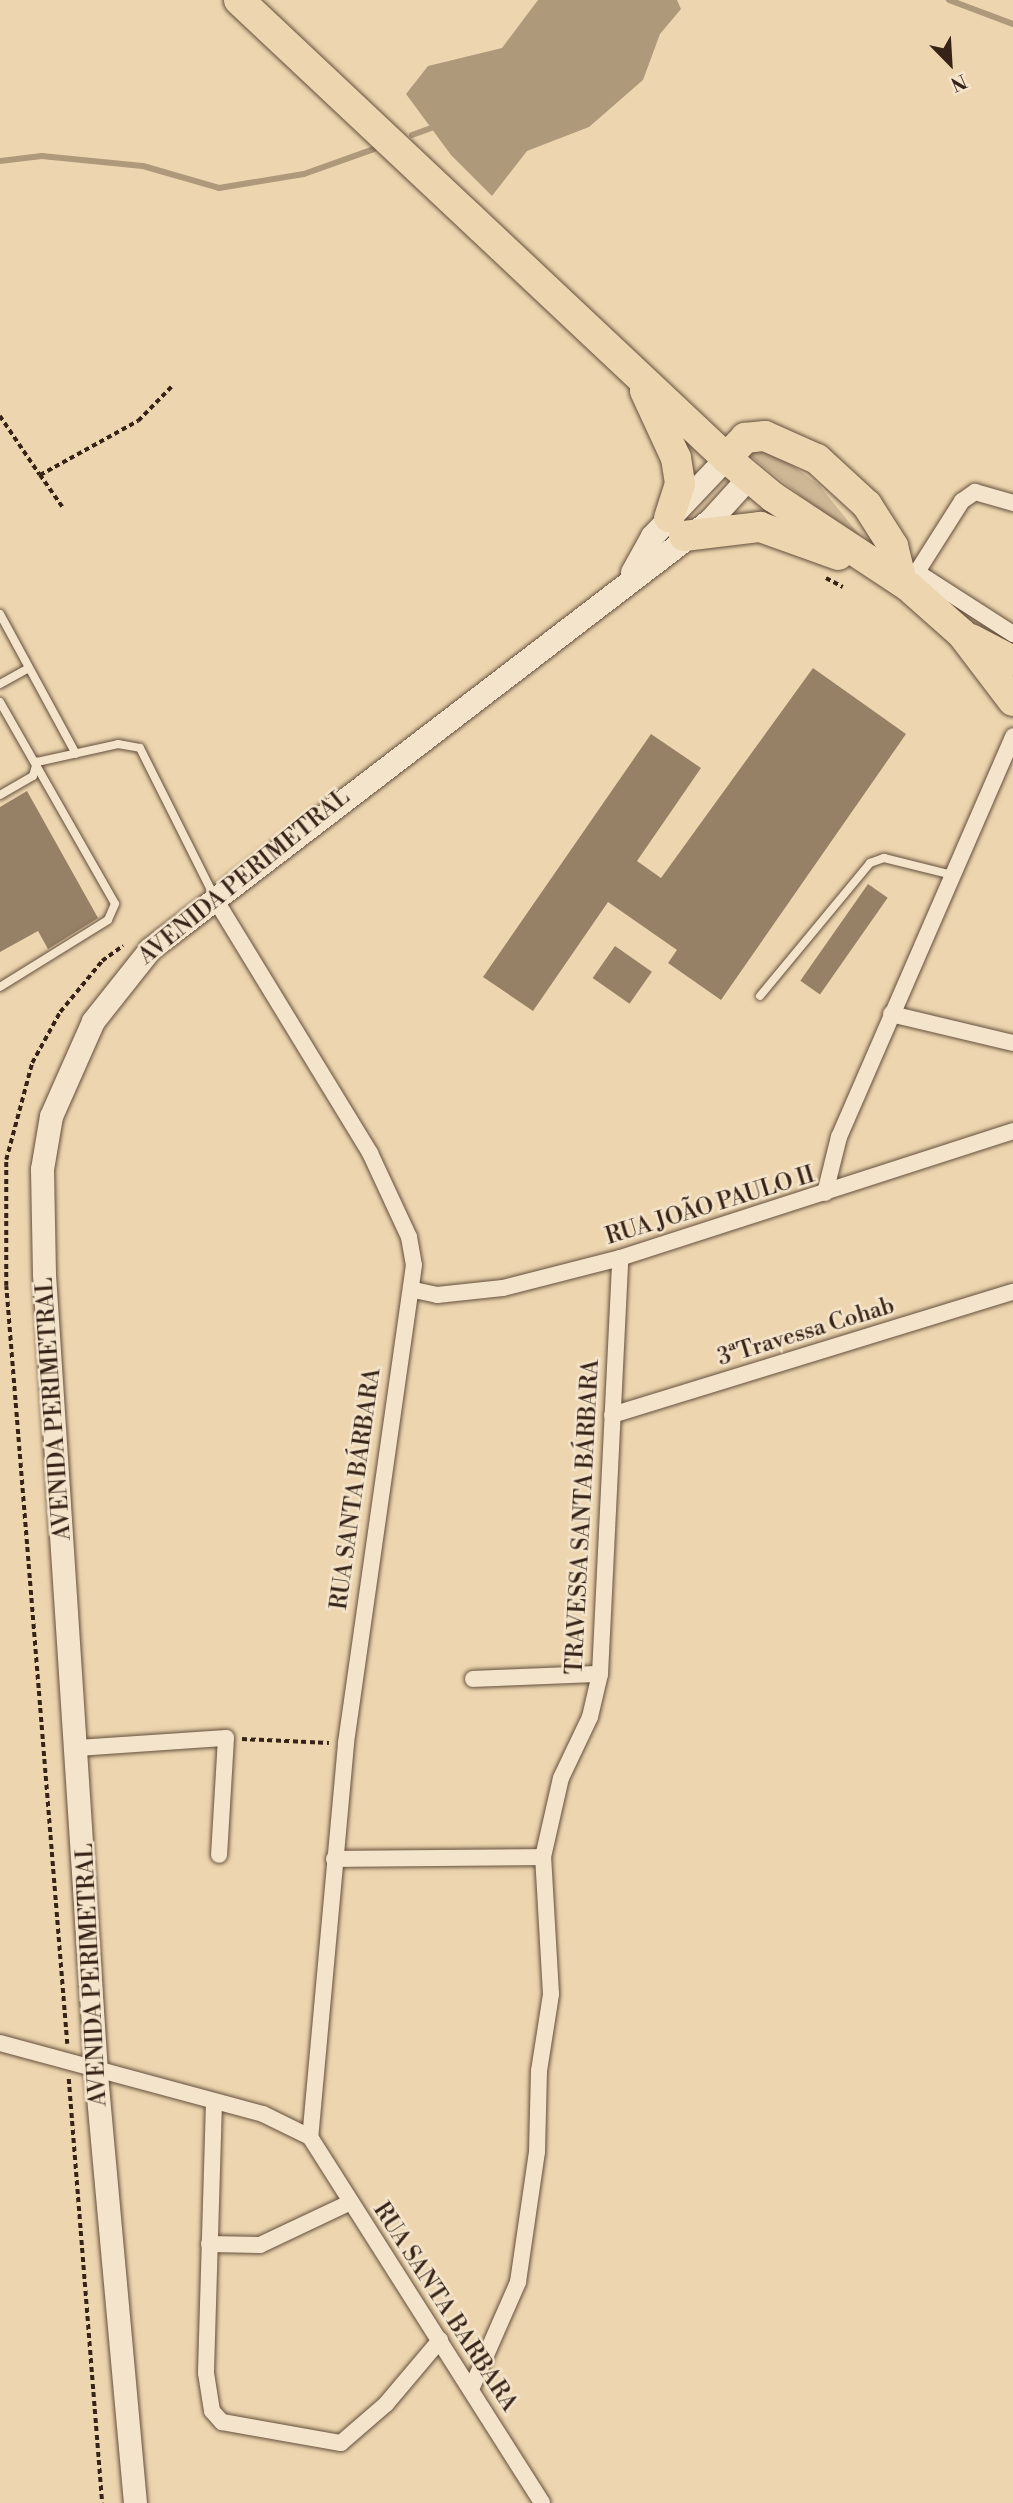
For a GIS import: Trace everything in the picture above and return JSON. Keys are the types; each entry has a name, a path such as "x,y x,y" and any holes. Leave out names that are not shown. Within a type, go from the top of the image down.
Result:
{"highway":[{"path":"239,0 618,350 726,458 869,564"},
{"path":"618,350 652,401 676,458 680,484 676,527 760,527 908,579"},
{"path":"726,458 745,438 765,436 817,459 867,505 893,546 908,579 962,634 1013,701"},
{"path":"962,634 1013,662"}],"main road":[{"path":"676,527 726,458"},
{"path":"676,527 728,505 750,476"},
{"name":"AVENIDA PERIMETRAL","path":"135,2503 96,2072 42,1169 51,1116 93,1021 150,949 629,578 676,527"}],"street":[{"path":"1013,503 975,492 962,501 908,579 1013,634"},
{"path":"825,1194 839,1137 1013,736"},
{"name":"RUA SANTA BÁRBARA","path":"215,899 370,1153 409,1237 414,1290 386,1427 345,1744 310,2137"},
{"path":"891,1014 1013,1044"},
{"name":"RUA JOÃO PAULO II","path":"414,1290 437,1295 503,1288 620,1258 825,1194 1013,1131"},
{"name":"TRAVESSA SANTA BÁRBARA","path":"471,2387 518,2282 537,2152 539,2071 551,1994 543,1857 561,1778 590,1717 600,1674 620,1258"},
{"name":"3ªTravessa Cohab","path":"612,1415 1013,1292"},
{"path":"473,1679 600,1674"},
{"path":"78,1748 226,1738 219,1855"},
{"path":"334,1858 543,1857"},
{"path":"0,2043 96,2072 263,2114 310,2137"},
{"path":"214,2102 206,2373 212,2412 222,2422 341,2443 378,2413 440,2340"},
{"name":"RUA SANTA BARBARA","path":"310,2137 349,2203 471,2387 542,2503"},
{"path":"209,2244 260,2245 349,2203"}],"lane":[{"path":"0,614 27,669 76,754"},
{"path":"0,684 27,669"},
{"path":"0,702 37,762 115,910 68,949 0,987"},
{"path":"37,762 118,744 140,748 215,899"},
{"path":"0,795 33,776 37,762"},
{"path":"760,996 870,863 884,858 952,875"}],"path":[{"path":"40,475 138,421 172,386"},
{"path":"0,416 62,507"},
{"path":"820,576 843,587"},
{"path":"226,1738 345,1744"}],"shaded area":[{"path":"538,0 677,0 681,9 660,34 643,80 589,127 527,151 492,196 451,155 406,94 428,66 502,48"},
{"path":"760,451 778,455 819,485 876,556 746,452"}],"building":[{"path":"813,668 906,734 721,1000 668,963 677,950 608,902 533,1011 483,977 651,734 701,768 637,861 661,878"},
{"path":"27,791 98,918 48,949 38,931 0,952 0,807"},
{"path":"868,884 888,898 820,994 800,981"},
{"path":"615,946 652,972 629,1004 593,978"}],"waterway":[{"path":"949,0 1013,24"},
{"path":"412,135 437,126"},
{"path":"0,161 42,156 143,166 219,188 304,174 374,149"}]}
